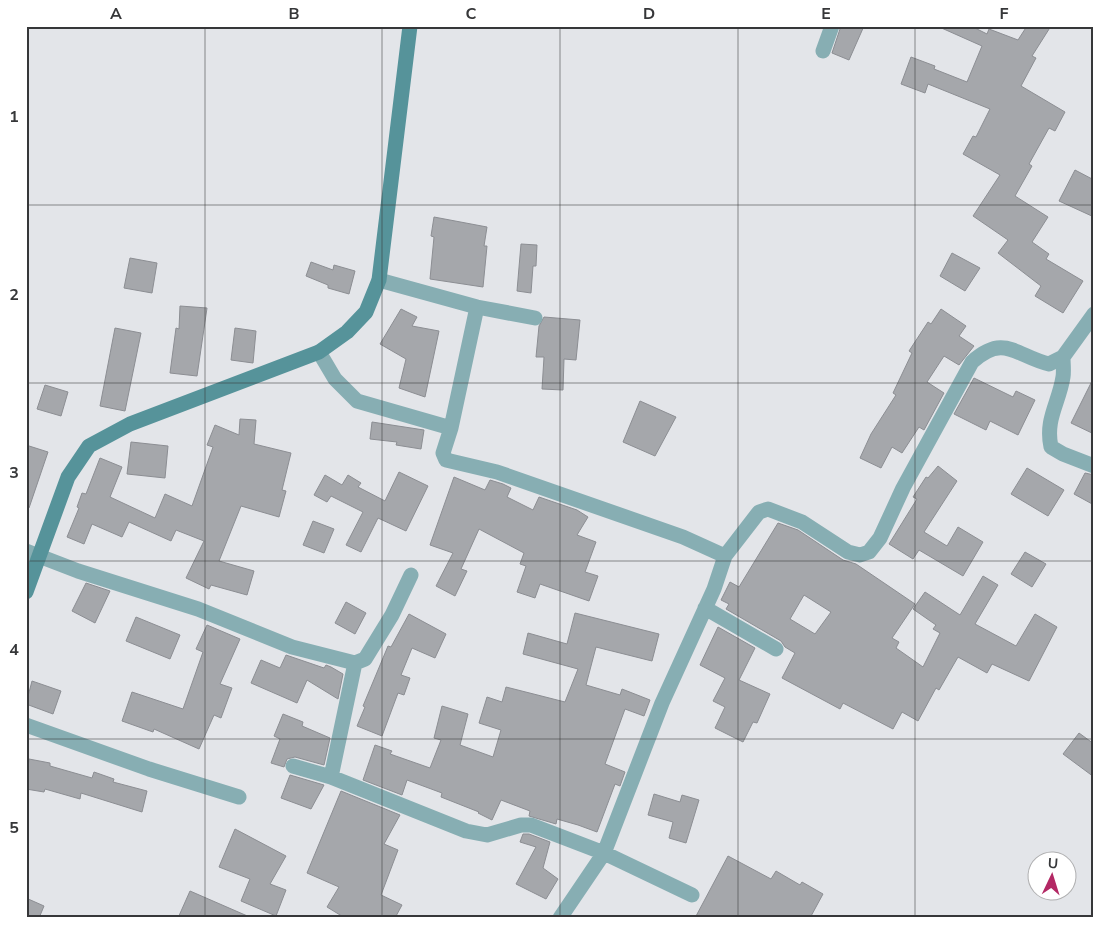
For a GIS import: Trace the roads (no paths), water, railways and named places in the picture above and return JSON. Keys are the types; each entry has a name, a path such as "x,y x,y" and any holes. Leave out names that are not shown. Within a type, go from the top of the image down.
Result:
{"street":[{"path":"26,592 33,553 68,477 89,446 130,424 166,409 319,352 347,332 366,312 379,280 410,26"},
{"path":"823,51 832,26"},
{"path":"379,280 477,308 535,318"},
{"path":"477,308 451,428 443,454 446,460 497,472 683,537 725,556"},
{"path":"560,918 604,853 662,703 706,608 725,556 759,512 768,509 802,522 848,552 860,555 869,552 880,538 903,488 972,362 982,353 997,346 1011,348 1049,364 1063,357 1094,314"},
{"path":"319,352 335,379 357,401 451,428"},
{"path":"1063,357 1064,376 1052,412 1049,436 1051,447 1063,454 1094,466"},
{"path":"33,553 78,571 198,609 292,647 355,663 365,659 392,615 411,575"},
{"path":"706,608 776,649"},
{"path":"331,777 355,663"},
{"path":"26,725 149,769 239,797"},
{"path":"293,766 331,777 466,831 487,835 522,824 531,825 604,853 692,895"}]}
